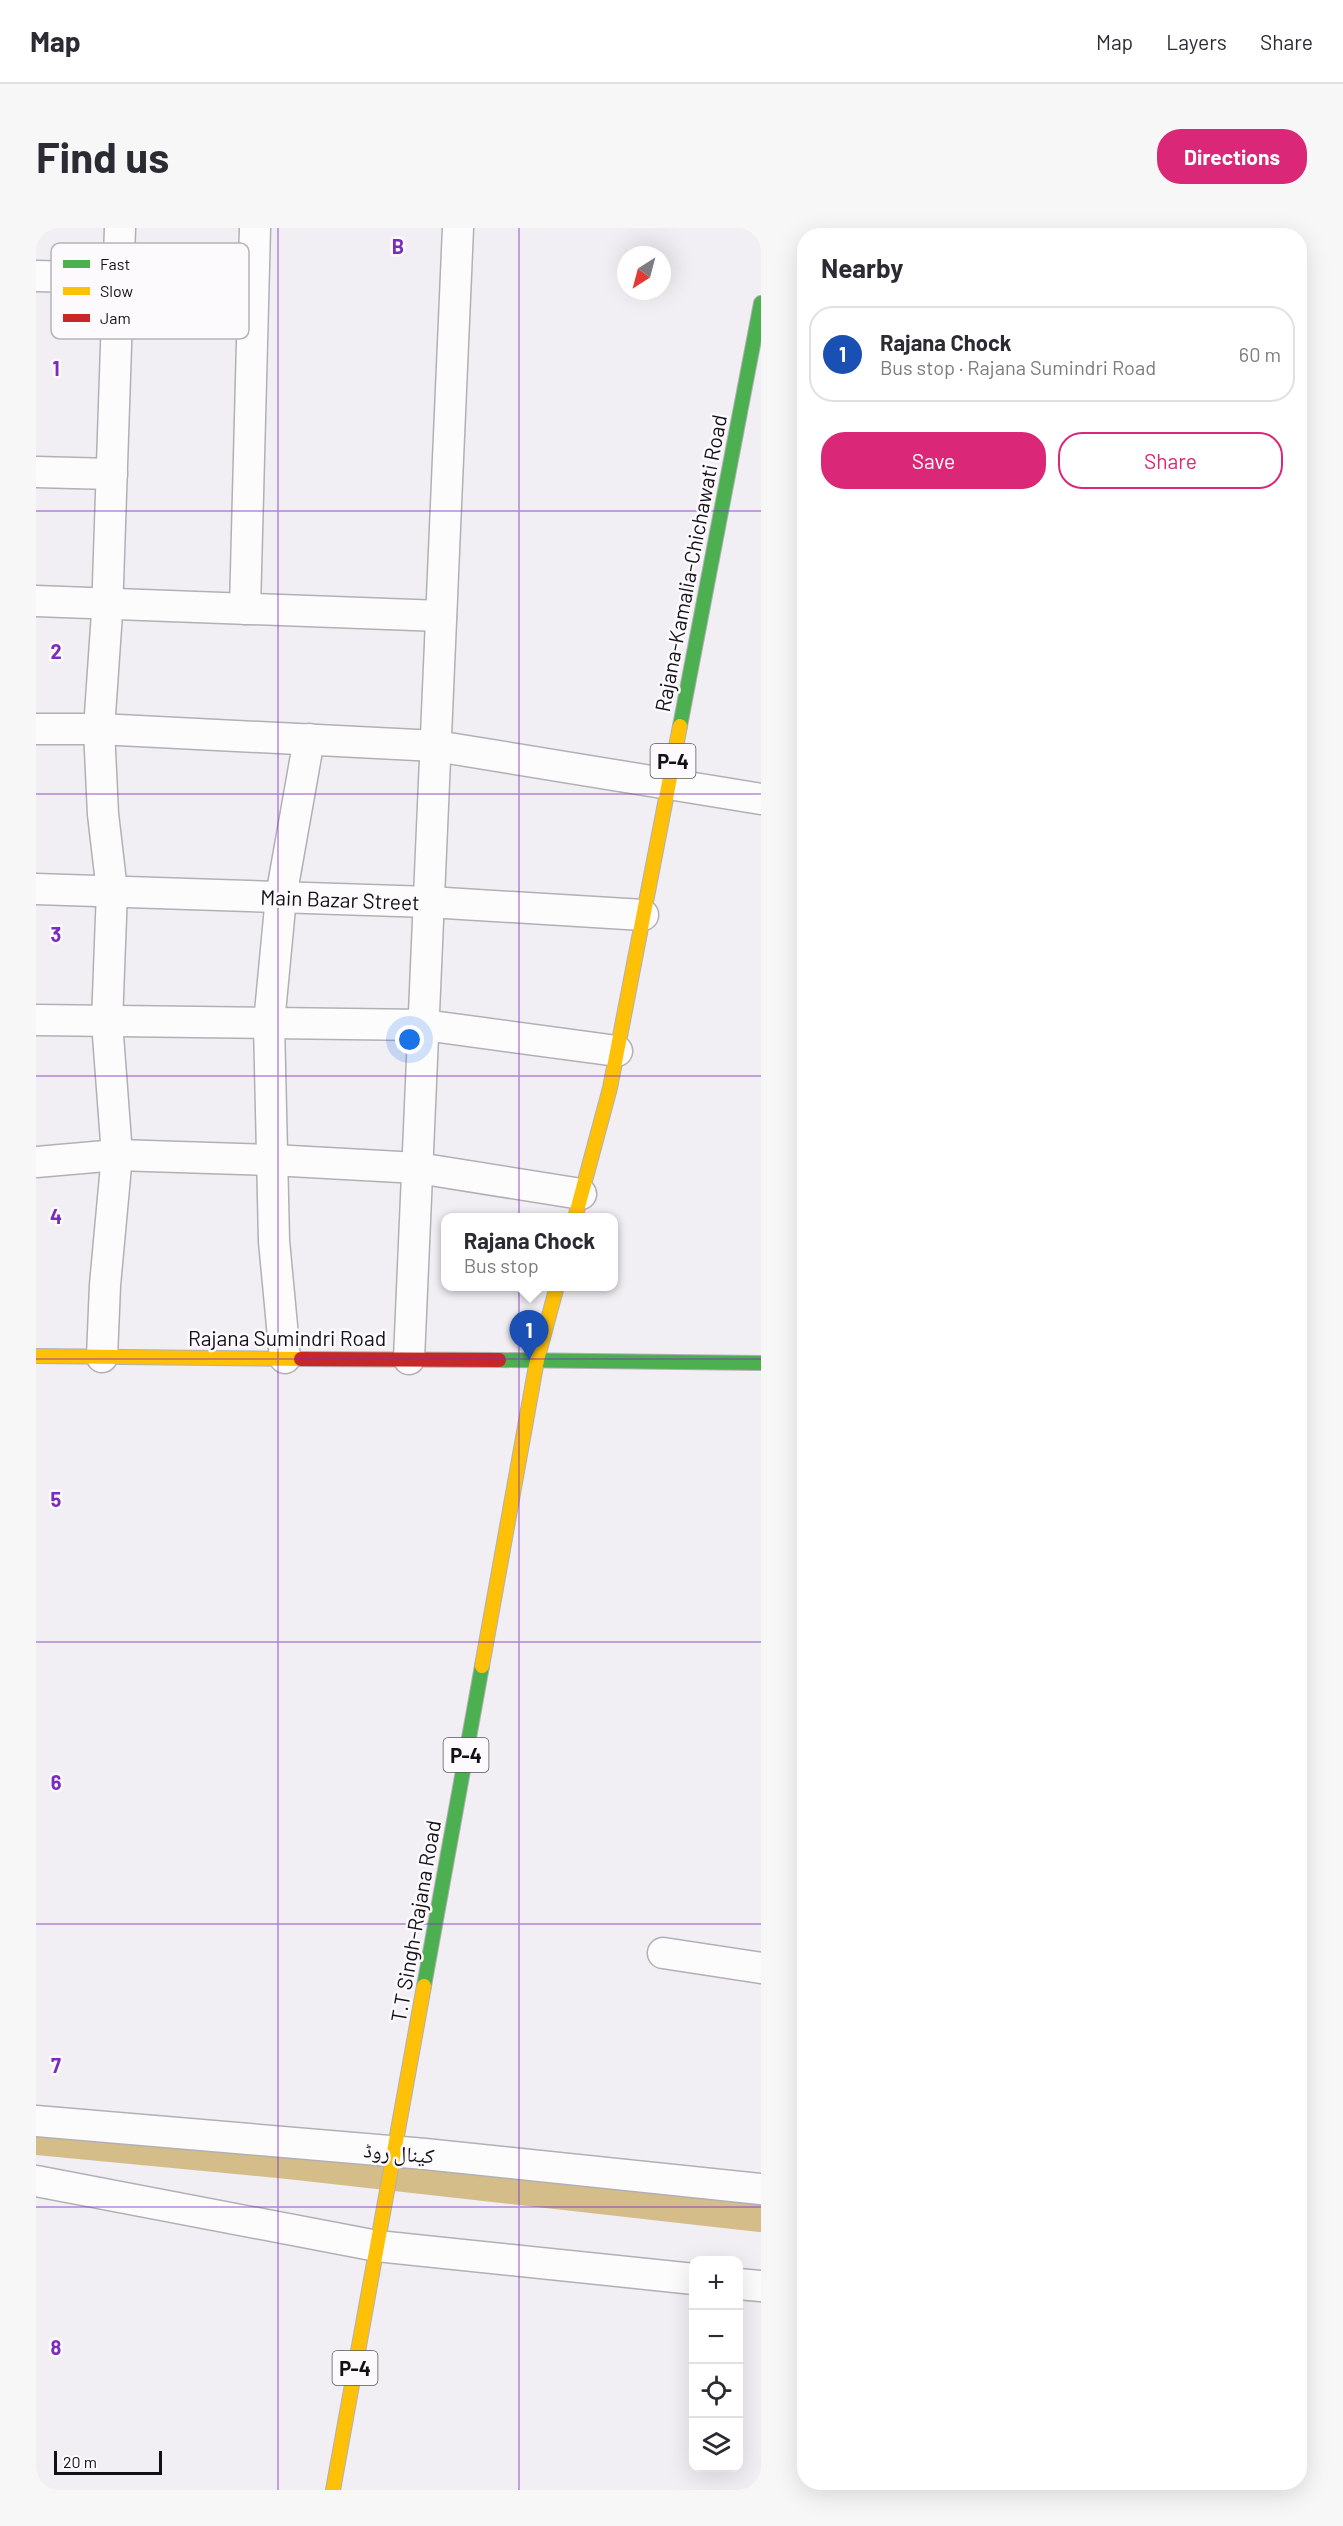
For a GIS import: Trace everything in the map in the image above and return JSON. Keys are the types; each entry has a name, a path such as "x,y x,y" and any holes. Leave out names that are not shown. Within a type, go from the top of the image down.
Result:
{"main road":[{"name":"Rajana-Kamalia-Chichawati Road","path":"578,1206 610,1088 761,303"},
{"name":"P-4","path":"537,1360 556,1291"},
{"name":"Rajana Sumindri Road","path":"36,1356 761,1363"},
{"name":"T.T Singh-Rajana Road","path":"333,2490 537,1360"}],"street":[{"path":"119,243 120,228"},
{"path":"245,609 255,228"},
{"path":"409,1359 458,228"},
{"path":"36,276 51,276"},
{"path":"102,1357 105,1285 117,1155 107,1022 112,891 103,814 99,729 108,603 116,339"},
{"path":"36,472 112,474"},
{"path":"36,602 441,616"},
{"path":"36,729 99,729 436,746 761,799"},
{"path":"285,1358 274,1242 269,1023 281,897 309,740"},
{"name":"Main Bazar Street","path":"36,888 429,902 643,915"},
{"path":"36,1020 424,1025 617,1051"},
{"path":"36,1162 117,1155 417,1168 578,1206"},
{"path":"663,1953 761,1968"},
{"name":"کینال روڈ","path":"36,2121 395,2151 761,2189"},
{"path":"36,2181 377,2246 689,2279"},
{"path":"743,2284 761,2286"}],"waterway":[{"path":"36,2136 289,2160 761,2213"}],"traffic: fast":[{"path":"680,726 761,303"},
{"path":"499,1360 761,1363"},
{"path":"424,1986 482,1666"}],"traffic: slow":[{"path":"576,1213 610,1088 680,726"},
{"path":"482,1666 537,1360 556,1291"},
{"path":"36,1356 301,1359"},
{"path":"333,2490 424,1986"}],"traffic: jam":[{"path":"301,1359 499,1360"}],"place":[{"name":"Rajana Chock","path":"529,1360"}]}
